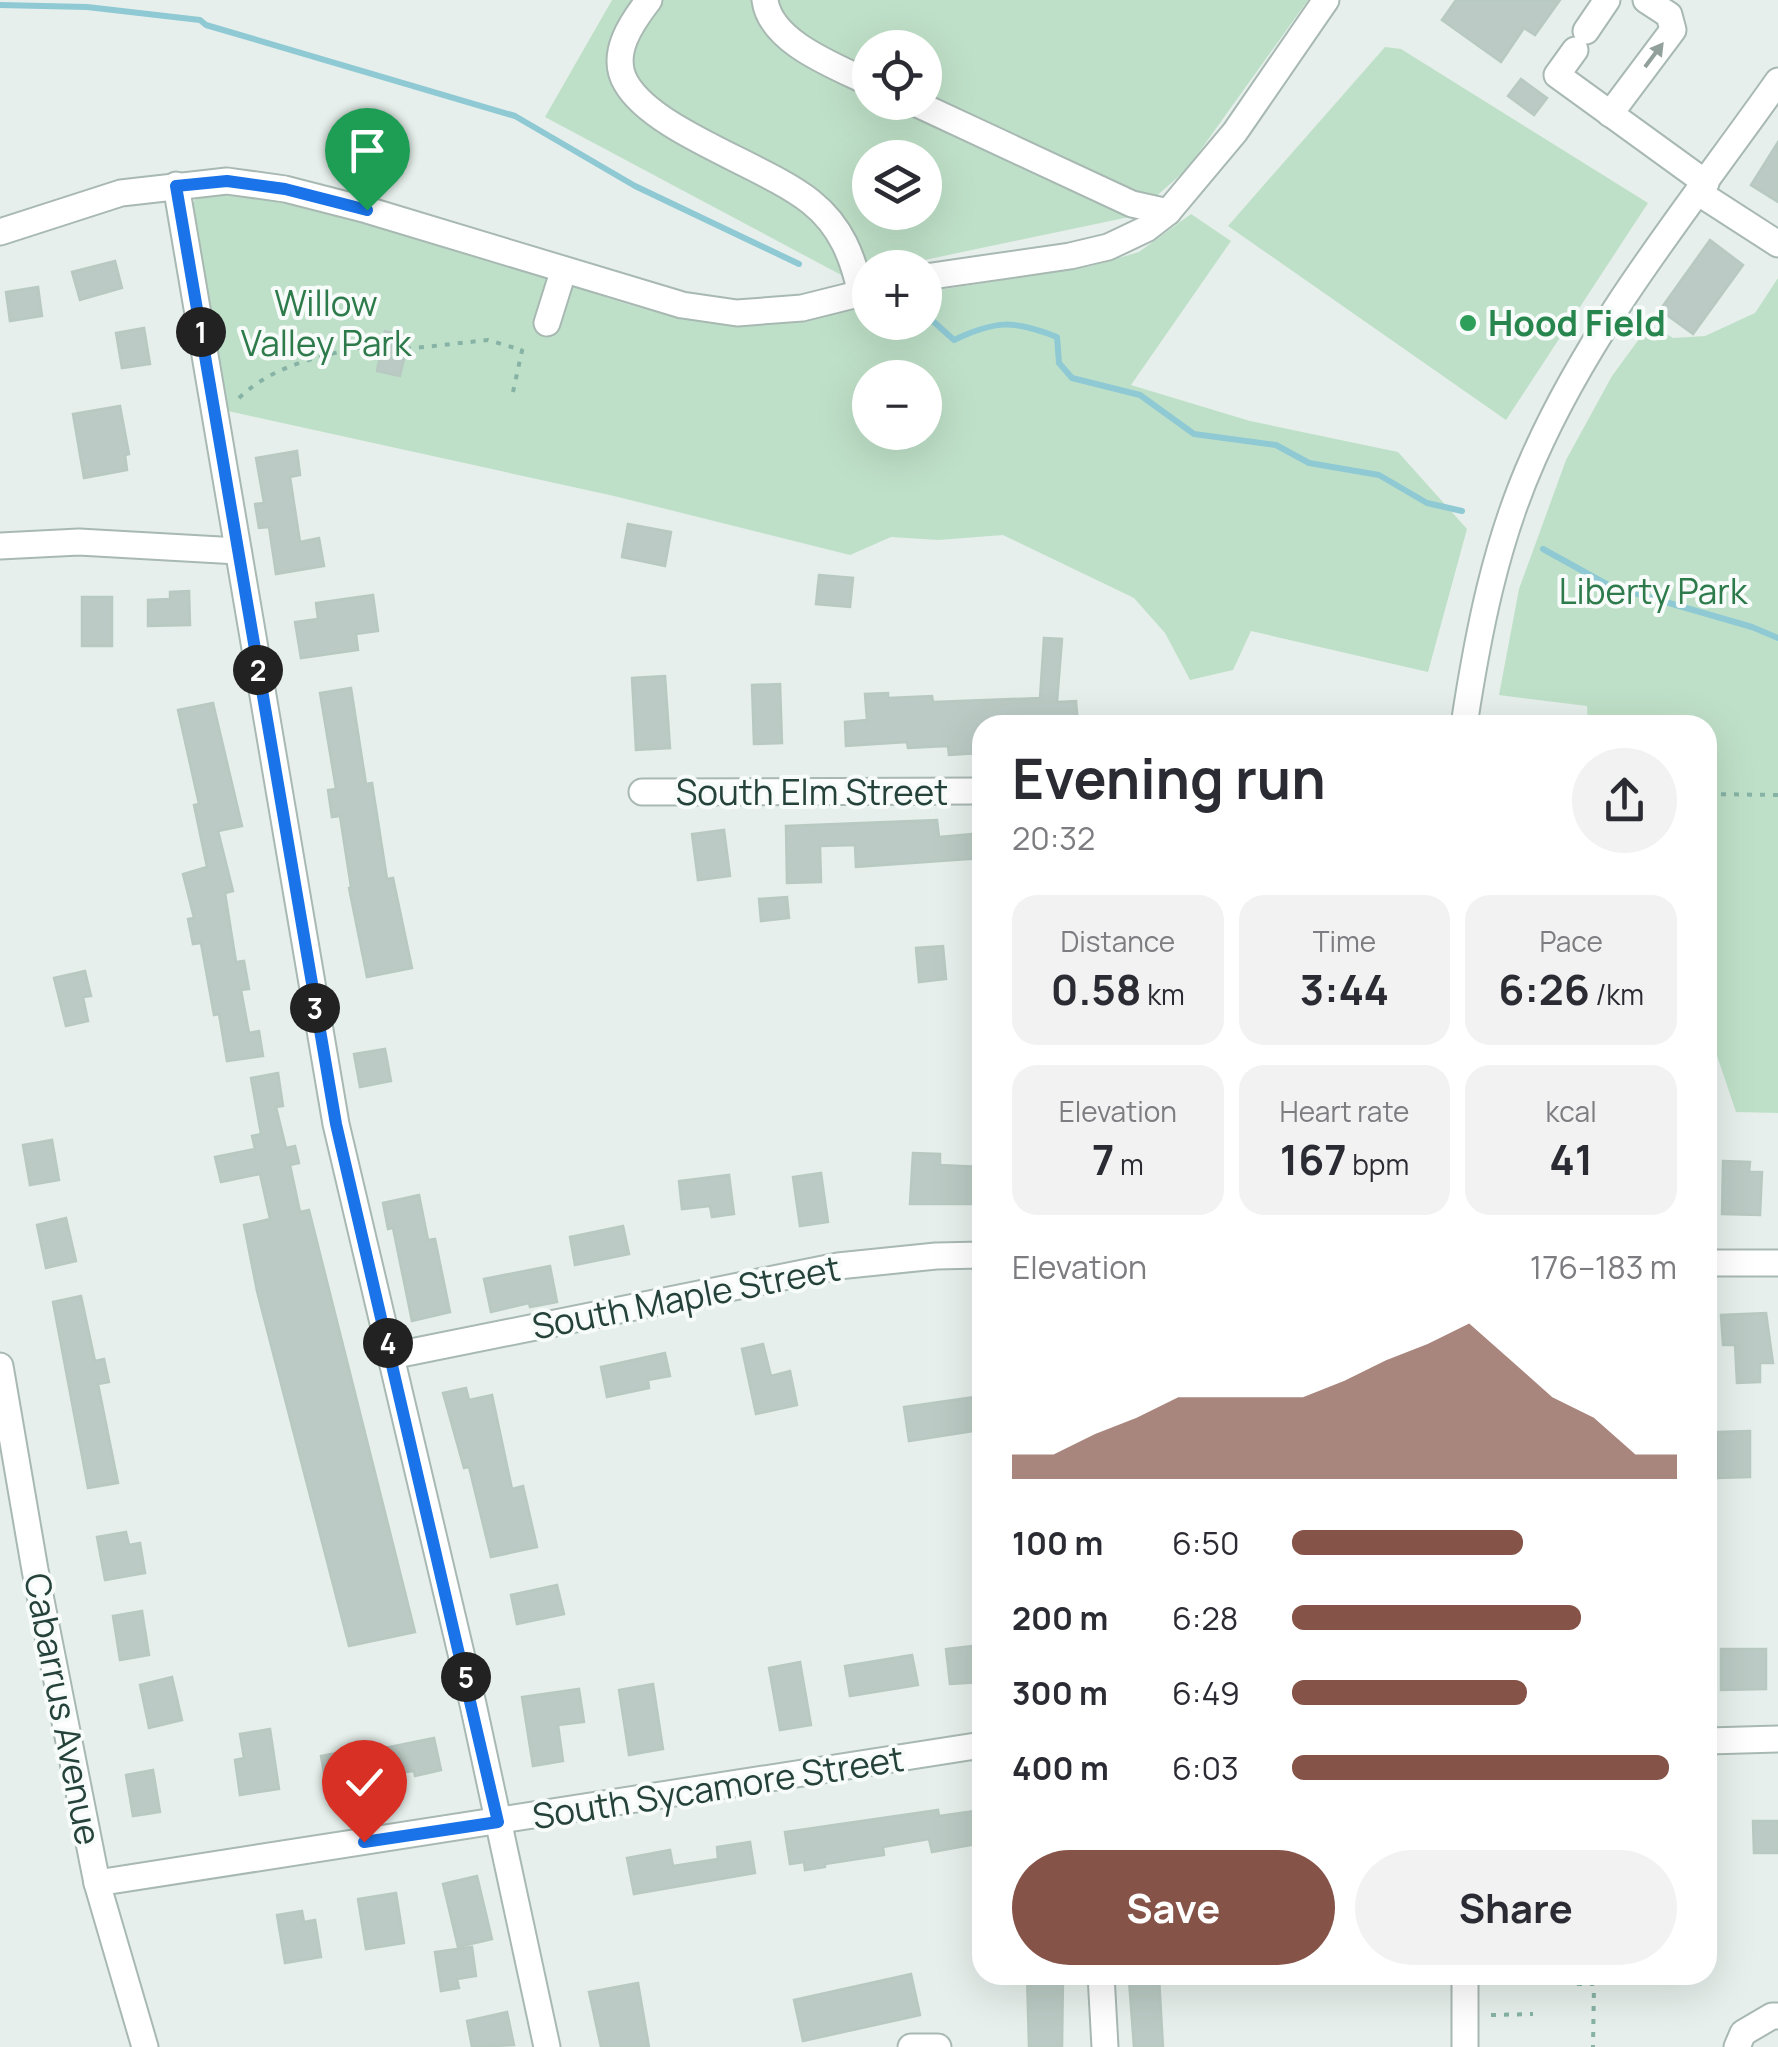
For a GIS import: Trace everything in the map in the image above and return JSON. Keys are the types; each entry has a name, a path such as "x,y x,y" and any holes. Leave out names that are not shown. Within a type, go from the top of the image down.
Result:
{"street":[{"path":"649,0 628,26 620,56 624,81 651,111 810,201 836,228 852,256"},
{"path":"765,0 772,24 784,38 852,73"},
{"path":"942,274 1108,247 1146,229 1168,212 1235,132 1326,0"},
{"path":"1608,0 1557,75 1778,244"},
{"path":"1610,114 1673,30 1669,15 1646,0"},
{"path":"1466,715 1494,565 1532,461 1569,385 1778,82"},
{"path":"942,116 1132,204 1168,212"},
{"path":"0,232 120,193 227,181 285,189 682,305 736,313 802,308 852,295"},
{"path":"176,186 329,1089 547,2047"},
{"path":"548,323 563,272"},
{"path":"0,546 79,542 238,551"},
{"name":"South Elm Street","path":"642,792 972,791"},
{"name":"South Maple Street","path":"392,1356 838,1266 972,1255"},
{"path":"1717,1263 1778,1263"},
{"name":"Cabarrus Avenue","path":"0,1366 35,1570 97,1883 145,2047"},
{"path":"1717,1741 1778,1739"},
{"name":"South Sycamore Street","path":"97,1883 972,1747"},
{"path":"1102,1985 1105,2047"},
{"path":"1464,1985 1465,2047"},
{"path":"1736,2047 1743,2034 1778,2016"},
{"path":"911,2047 938,2047"}],"path":[{"path":"406,349 488,340 523,348 513,392"},
{"path":"230,402 266,375 283,368 383,343"},
{"path":"1717,794 1778,795"},
{"path":"1594,1985 1594,2047"},
{"path":"1491,2015 1533,2014"}],"green space":[{"path":"612,0 1308,0 1187,169 1134,216 942,256 942,250 852,250 852,276 845,277 545,117"},
{"name":"Hood Field","path":"1385,47 1401,49 1648,203 1506,420 1228,226"},
{"name":"Willow Valley Park","path":"211,194 340,215 425,238 641,308 711,323 769,324 852,309 852,340 942,340 942,289 1091,266 1139,252 1191,214 1231,241 1131,385 1250,421 1398,452 1467,529 1428,672 1251,631 1233,670 1190,680 1165,633 1134,598 1003,535 938,540 891,537 850,555 614,496 228,411 190,206 197,197"},
{"name":"Liberty Park","path":"1778,278 1778,1113 1736,1112 1717,1056 1717,715 1587,715 1587,706 1499,695 1519,589 1566,460 1612,376 1650,324 1673,338 1705,336 1755,313"}],"building":[{"path":"1456,0 1560,0 1535,35 1524,28 1501,62 1442,20"},
{"path":"1521,79 1547,98 1534,115 1508,96"},
{"path":"1778,142 1778,202 1751,185"},
{"path":"1710,240 1743,265 1693,334 1660,310"},
{"path":"115,261 122,288 80,300 72,272"},
{"path":"38,287 42,316 10,321 6,292"},
{"path":"144,328 150,364 122,368 116,333"},
{"path":"385,331 409,337 400,376 377,371"},
{"path":"120,406 129,454 125,455 127,470 84,478 73,414"},
{"path":"297,451 300,475 290,477 300,542 319,538 324,566 276,574 269,527 259,528 255,504 264,503 256,458"},
{"path":"628,524 671,532 665,566 622,557"},
{"path":"819,575 853,578 850,607 816,604"},
{"path":"189,591 190,625 148,626 148,600 170,599 170,592"},
{"path":"373,595 378,631 356,634 358,650 301,658 295,622 318,619 316,603"},
{"path":"82,597 112,597 112,646 82,646"},
{"path":"1044,638 1062,639 1057,702 1076,701 1077,715 972,715 972,754 949,755 948,746 908,748 907,742 846,746 845,722 867,720 865,694 888,693 888,698 932,696 933,702 1040,698"},
{"path":"665,676 670,748 636,750 632,678"},
{"path":"780,684 782,743 754,744 752,685"},
{"path":"351,688 366,784 372,783 387,879 393,878 412,968 367,977 349,888 340,816 332,817 328,790 336,789 320,693"},
{"path":"213,703 242,826 218,831 233,891 225,893 236,962 244,961 249,989 241,990 249,1033 259,1031 263,1056 227,1061 201,943 193,944 188,919 194,918 183,874 207,867 194,805 199,804 178,710"},
{"path":"937,820 939,837 972,834 972,859 856,867 855,845 820,846 821,882 787,883 786,826"},
{"path":"724,830 730,876 698,880 692,834"},
{"path":"787,897 789,918 761,921 759,899"},
{"path":"943,946 946,979 919,982 916,948"},
{"path":"85,971 91,996 83,997 88,1021 66,1026 54,978"},
{"path":"385,1049 391,1081 360,1087 354,1054"},
{"path":"278,1073 283,1106 276,1107 286,1148 295,1146 299,1163 290,1165 300,1212 309,1210 415,1632 349,1646 257,1291 244,1225 270,1219 260,1174 221,1182 215,1157 255,1149 252,1136 261,1134 251,1078"},
{"path":"52,1140 59,1180 30,1185 23,1145"},
{"path":"913,1153 940,1154 940,1165 972,1167 972,1204 910,1204"},
{"path":"1723,1161 1750,1162 1749,1172 1762,1172 1760,1215 1722,1214"},
{"path":"821,1173 828,1222 800,1226 793,1177"},
{"path":"729,1175 734,1214 712,1217 710,1206 682,1209 679,1181"},
{"path":"419,1195 428,1240 435,1239 450,1312 412,1321 393,1228 388,1229 383,1203"},
{"path":"66,1218 76,1261 46,1268 37,1225"},
{"path":"623,1226 629,1254 575,1265 570,1237"},
{"path":"550,1266 557,1302 530,1307 529,1303 491,1312 484,1279"},
{"path":"81,1296 95,1361 104,1359 109,1382 98,1384 118,1483 88,1488 53,1302"},
{"path":"1766,1313 1773,1363 1760,1363 1760,1382 1737,1383 1735,1345 1723,1345 1721,1315"},
{"path":"763,1344 771,1376 790,1371 797,1405 756,1414 742,1349"},
{"path":"665,1353 670,1376 648,1380 649,1388 607,1397 601,1367"},
{"path":"466,1388 469,1400 492,1395 512,1489 523,1486 537,1547 491,1557 469,1467 464,1468 443,1393"},
{"path":"972,1397 972,1431 909,1441 904,1407"},
{"path":"1750,1431 1750,1477 1717,1478 1717,1432"},
{"path":"126,1532 129,1545 140,1543 145,1573 105,1580 97,1537"},
{"path":"557,1585 564,1614 517,1624 511,1595"},
{"path":"142,1611 149,1655 120,1660 113,1616"},
{"path":"972,1646 972,1683 950,1684 946,1649"},
{"path":"1721,1649 1766,1649 1766,1689 1721,1690"},
{"path":"912,1655 918,1685 850,1696 845,1666"},
{"path":"800,1662 811,1725 780,1730 769,1668"},
{"path":"172,1677 182,1720 149,1728 140,1685"},
{"path":"653,1684 663,1749 629,1755 619,1690"},
{"path":"579,1689 584,1722 558,1725 563,1761 533,1766 522,1697"},
{"path":"270,1729 279,1789 240,1795 235,1760 244,1758 240,1734"},
{"path":"434,1738 441,1770 326,1784 321,1756"},
{"path":"153,1770 160,1812 133,1816 126,1775"},
{"path":"938,1810 939,1816 972,1811 972,1845 932,1852 929,1839 883,1847 884,1855 805,1870 804,1862 790,1864 785,1832"},
{"path":"1753,1821 1778,1821 1778,1853 1754,1853"},
{"path":"750,1842 755,1873 634,1894 627,1858 670,1850 673,1866 718,1859 717,1847"},
{"path":"477,1876 492,1939 458,1947 443,1884"},
{"path":"396,1893 404,1943 366,1949 358,1899"},
{"path":"302,1911 304,1922 315,1920 321,1957 285,1963 277,1915"},
{"path":"472,1947 476,1976 457,1979 459,1988 441,1991 435,1952"},
{"path":"911,1974 920,2015 803,2041 794,2000"},
{"path":"638,1983 649,2047 601,2047 589,1992"},
{"path":"1027,1985 1063,1985 1062,2047 1029,2047"},
{"path":"1129,1985 1159,1985 1163,2047 1134,2047"},
{"path":"507,2012 514,2045 472,2047 467,2021"}],"waterway":[{"path":"0,5 87,7 200,20 206,25 515,116 635,186 799,264"},
{"path":"942,329 954,340 994,326 1017,325 1042,331 1057,337 1059,363 1072,378 1140,395 1194,434 1276,445 1309,463 1379,475 1427,503 1462,511"},
{"path":"1543,549 1610,586 1778,638"}],"place":[{"name":"Hood Field","path":"1468,323"}],"route":[{"path":"364,1842 498,1822 336,1124 176,186 227,181 285,189 367,210"}]}
